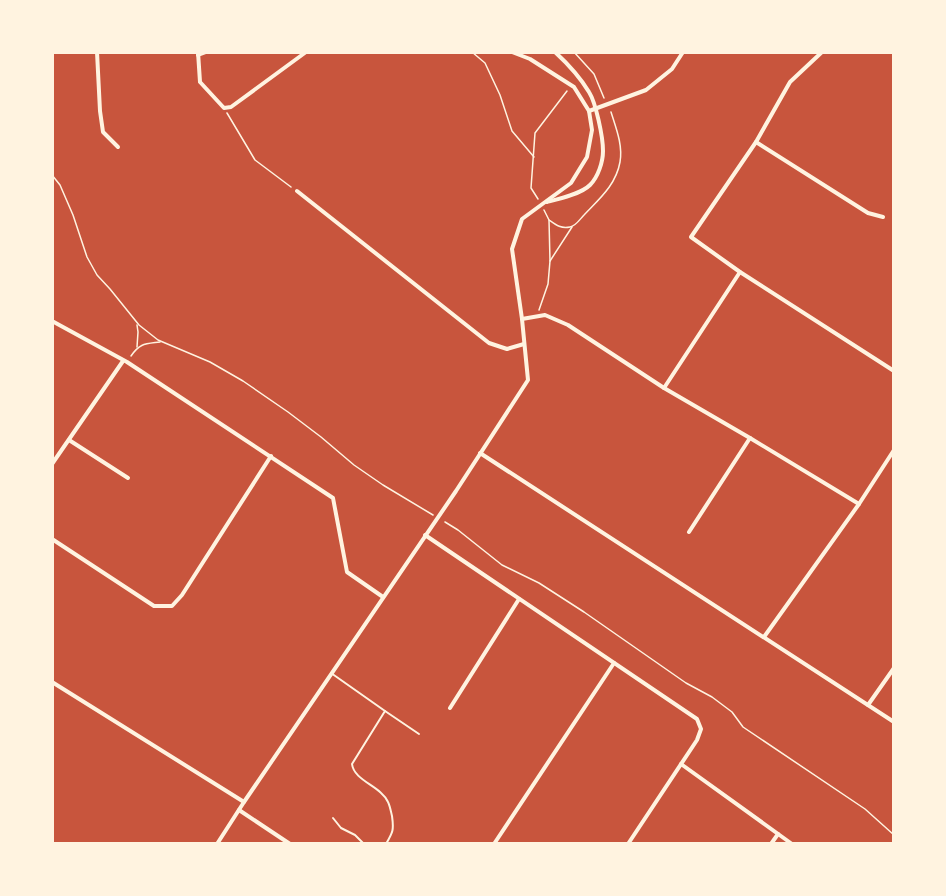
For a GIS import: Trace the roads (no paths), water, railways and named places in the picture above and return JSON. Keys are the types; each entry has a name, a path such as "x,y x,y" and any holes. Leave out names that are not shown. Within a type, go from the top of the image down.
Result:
{"street":[{"path":"97,52 103,132 118,147"},
{"path":"206,52 198,54 201,82 224,108 231,107 306,52"},
{"path":"218,843 456,491 528,380 512,249 522,219 571,183 587,157 592,130 589,111 574,87 530,59 512,52"},
{"path":"545,202 570,196 590,186 600,169 603,151 596,108 589,92 555,52"},
{"path":"589,111 646,90 672,69 683,52"},
{"path":"822,52 790,82 756,142 691,237 740,272 894,371"},
{"path":"756,142 868,213 883,217"},
{"path":"297,191 489,343 507,349 524,344"},
{"path":"664,388 740,272"},
{"path":"522,319 545,315 568,325 664,388 859,504"},
{"path":"52,321 125,361 333,498 347,572 383,597"},
{"path":"52,464 125,361"},
{"path":"689,532 750,438"},
{"path":"69,440 128,478"},
{"path":"764,637 859,504 894,450"},
{"path":"480,453 894,722"},
{"path":"52,539 154,606 172,606 182,595 272,456"},
{"path":"425,535 697,719 701,729 697,740 628,843"},
{"path":"450,708 519,599"},
{"path":"494,843 614,663"},
{"path":"868,705 894,668"},
{"path":"52,682 244,802"},
{"path":"681,764 792,843"},
{"path":"239,810 290,843"},
{"path":"771,843 778,834"}],"lane":[{"path":"331,673 419,734"},
{"path":"385,711 352,764 355,774 381,792 389,802 394,827 386,843"},
{"path":"333,818 341,828 364,843"}]}
